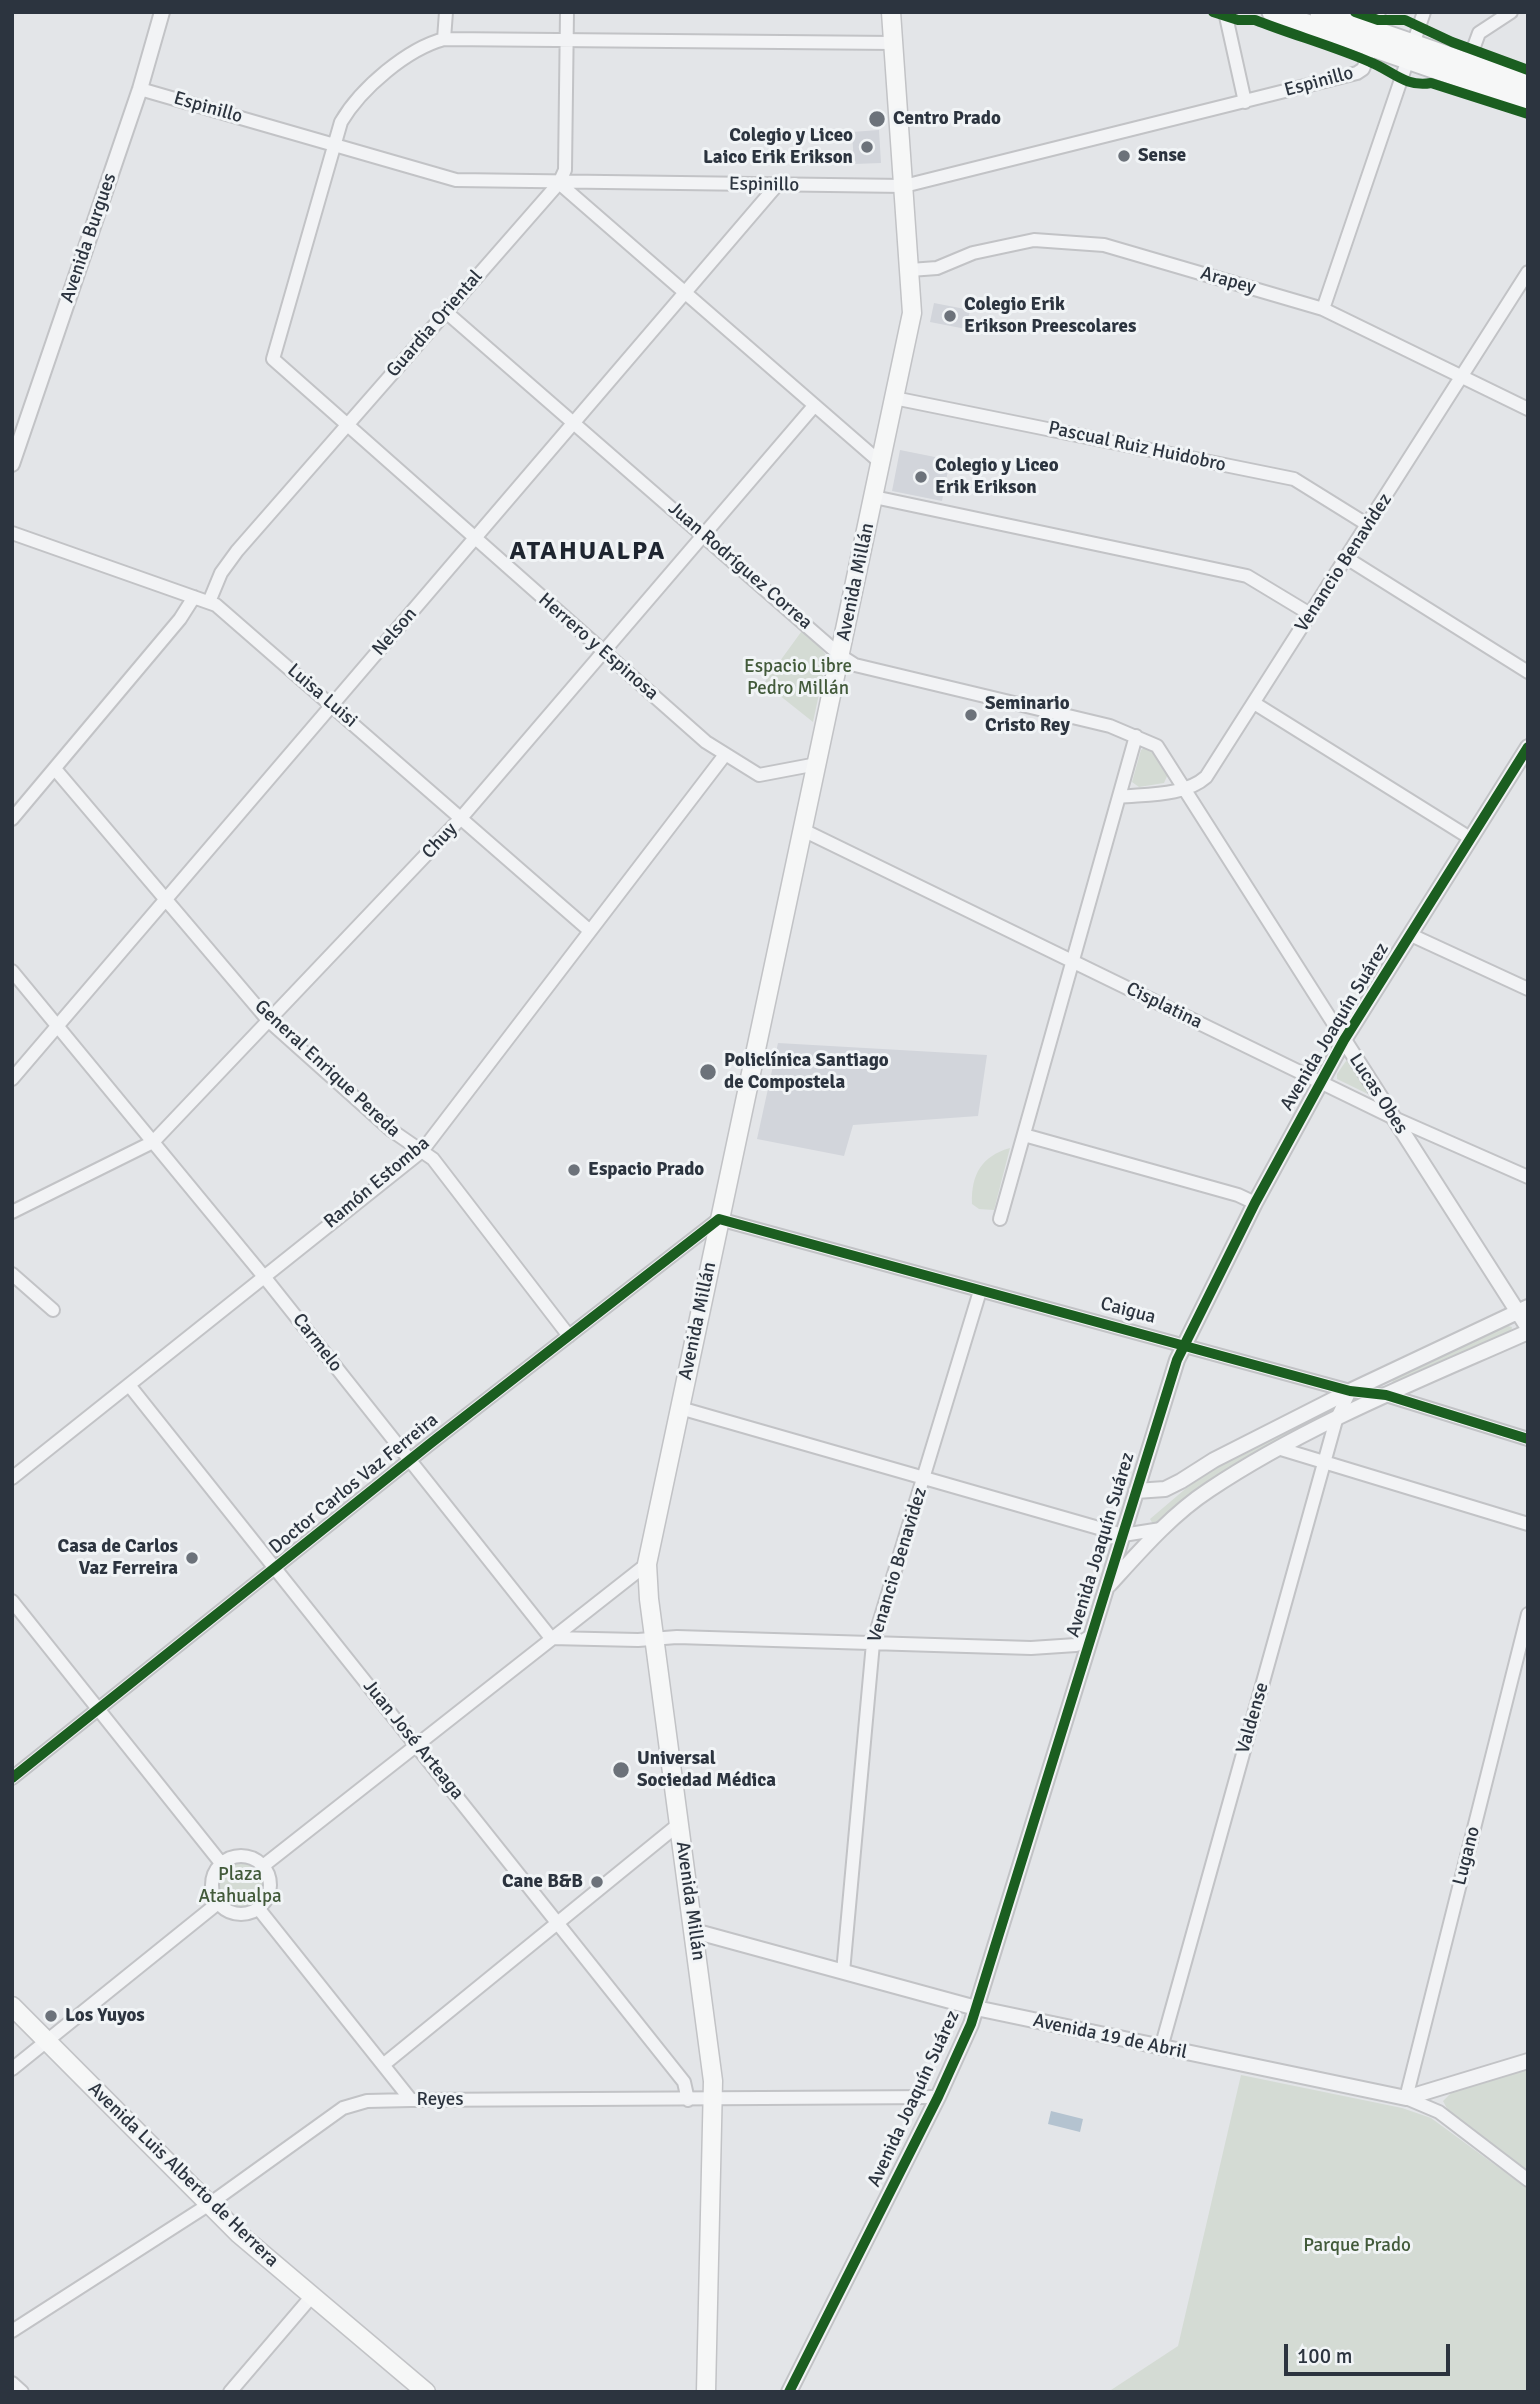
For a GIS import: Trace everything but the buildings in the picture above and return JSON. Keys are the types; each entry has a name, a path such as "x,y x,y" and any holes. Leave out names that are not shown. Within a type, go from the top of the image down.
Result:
{"main road":[{"name":"Avenida Millán","path":"706,2392 714,2100 647,1564 912,313 891,12"},
{"path":"1272,12 1374,30"},
{"path":"1320,12 1374,30 1411,52 1528,101"},
{"path":"1411,52 1468,63 1528,83"},
{"name":"Avenida Luis Alberto de Herrera","path":"12,2006 208,2204 426,2392"},
{"name":"Avenida Luis Alberto de Herrera","path":"393,2364 435,2392"}],"street":[{"path":"444,38 446,12"},
{"path":"567,12 565,170 559,183 881,463"},
{"path":"1225,12 1245,102"},
{"path":"1323,309 1424,12"},
{"path":"1468,63 1479,33 1511,12"},
{"name":"Avenida Burgues","path":"12,464 17,437 140,89 161,13"},
{"name":"Espinillo","path":"140,89 456,180 904,186 1361,72 1374,30"},
{"path":"334,144 341,122 354,104 409,53 426,43 444,38 894,43"},
{"name":"Herrero y Espinosa","path":"334,144 272,359 724,756 759,775 817,764"},
{"name":"Guardia Oriental","path":"209,602 221,573 237,551 559,183"},
{"name":"Nelson","path":"12,1079 778,185"},
{"name":"Arapey","path":"910,270 948,265 973,253 1034,240 1104,245 1323,309 1528,409"},
{"name":"Venancio Benavidez","path":"1119,797 1184,789 1198,784 1206,777 1348,559 1528,272"},
{"name":"Juan Rodríguez Correa","path":"446,312 841,656 855,665 1110,726 1136,736 1157,746 1184,789"},
{"name":"Pascual Ruiz Huidobro","path":"894,398 1293,479 1368,526"},
{"name":"Chuy","path":"12,1212 153,1142 461,818 814,406"},
{"path":"874,497 1247,576 1310,614"},
{"name":"Luisa Luisi","path":"12,533 209,602 221,609 590,931"},
{"path":"1348,559 1528,672"},
{"path":"12,819 180,619 194,597"},
{"path":"1254,703 1470,838"},
{"path":"1000,1219 1070,961 1136,736"},
{"name":"Avenida Joaquín Suárez","path":"789,2392 938,2097 976,2008 1184,1344 1255,1203 1344,1040 1528,747"},
{"name":"Ramón Estomba","path":"12,1478 263,1275 422,1151 724,756"},
{"name":"General Enrique Pereda","path":"55,769 268,1020 391,1129 438,1165 569,1336"},
{"name":"Lucas Obes","path":"1184,789 1394,1118 1523,1309 1528,1330"},
{"name":"Cisplatina","path":"803,830 1394,1118 1528,1177"},
{"path":"1411,935 1528,989"},
{"name":"Carmelo","path":"12,971 263,1275 551,1638"},
{"path":"1024,1135 1238,1195 1255,1203"},
{"name":"Caigua","path":"719,1219 1350,1391 1386,1395 1528,1439"},
{"name":"Doctor Carlos Vaz Ferreira","path":"12,1778 410,1460 719,1219"},
{"path":"12,1274 53,1310"},
{"name":"Venancio Benavidez","path":"843,1972 873,1643 981,1291"},
{"path":"1136,1491 1165,1489 1214,1460 1350,1391 1523,1309"},
{"path":"1106,1588 1161,1529 1208,1491 1336,1420 1528,1330"},
{"name":"Juan José Arteaga","path":"129,1384 684,2082 688,2100"},
{"name":"Valdense","path":"1161,2048 1336,1420 1350,1391"},
{"path":"680,1408 1123,1535 1161,1529"},
{"path":"1281,1449 1528,1524"},
{"path":"263,1866 647,1564"},
{"path":"12,1601 221,1863"},
{"name":"Lugano","path":"1406,2098 1528,1614"},
{"path":"551,1638 655,1639 677,1636 1065,1648 1091,1636"},
{"path":"383,2065 679,1824"},
{"path":"245,1856 263,1866 270,1880 269,1891 258,1908 239,1913 227,1910 218,1903 212,1882 221,1863 230,1858 245,1856"},
{"path":"12,2069 218,1903"},
{"path":"258,1908 411,2100"},
{"name":"Avenida 19 de Abril","path":"694,1931 976,2008 1406,2098 1528,2061"},
{"name":"Reyes","path":"12,2332 208,2204 343,2108 367,2101 938,2097"},
{"path":"1406,2098 1439,2112 1528,2180"},
{"path":"230,2392 312,2296"},
{"path":"12,2384 22,2392"}],"shaded area":[{"name":"Colegio y Liceo Laico Erik Erikson","path":"879,130 881,163 854,164 852,132"},
{"name":"Colegio Erik Erikson Preescolares","path":"934,303 970,310 966,329 930,322"},
{"name":"Colegio y Liceo Erik Erikson","path":"900,450 950,460 942,501 892,491"},
{"path":"778,1043 987,1055 978,1116 853,1125 844,1156 757,1139"}],"green space":[{"name":"Espacio Libre Pedro Millán","path":"804,628 827,656 813,722 764,683"},
{"path":"1145,747 1153,750 1168,774 1164,783 1139,787 1132,782 1141,750"},
{"path":"1346,1061 1350,1062 1368,1094 1337,1079 1337,1074"},
{"path":"1010,1148 994,1210 979,1209 972,1204 976,1175 985,1161"},
{"path":"1505,1325 1512,1327 1511,1332 1395,1385 1392,1382 1394,1378"},
{"path":"1316,1416 1321,1416 1321,1422 1218,1474 1154,1526 1150,1519 1211,1467"},
{"name":"Plaza Atahualpa","path":"240,1861 257,1868 264,1885 257,1902 240,1909 223,1902 216,1885 223,1868"},
{"path":"1528,2069 1528,2174 1450,2114 1443,2101 1453,2091"},
{"name":"Parque Prado","path":"1241,2075 1402,2108 1431,2118 1528,2189 1528,2392 1108,2392 1178,2346"}],"water":[{"path":"1051,2111 1083,2119 1080,2132 1048,2124"}],"cycle path":[{"path":"1213,12 1238,20 1255,20 1370,62 1406,81 1431,83 1528,114"},
{"path":"1355,12 1378,20 1405,20 1452,42 1528,70"},
{"path":"789,2392 938,2097 971,2024 1177,1360 1255,1203 1344,1040 1528,747"},
{"path":"12,1778 431,1443 719,1219 1350,1391 1386,1395 1528,1439"}],"place":[{"name":"Centro Prado","path":"877,119"},
{"name":"Colegio y Liceo Laico Erik Erikson","path":"867,147"},
{"name":"Sense","path":"1124,156"},
{"name":"Colegio Erik Erikson Preescolares","path":"950,316"},
{"name":"Colegio y Liceo Erik Erikson","path":"921,477"},
{"name":"Seminario Cristo Rey","path":"971,715"},
{"name":"Policlínica Santiago de Compostela","path":"708,1072"},
{"name":"Espacio Prado","path":"574,1170"},
{"name":"Casa de Carlos Vaz Ferreira","path":"192,1558"},
{"name":"Universal Sociedad Médica","path":"621,1770"},
{"name":"Cane B&B","path":"597,1882"},
{"name":"Los Yuyos","path":"51,2016"}],"district":[{"name":"ATAHUALPA","path":"588,552"}]}
